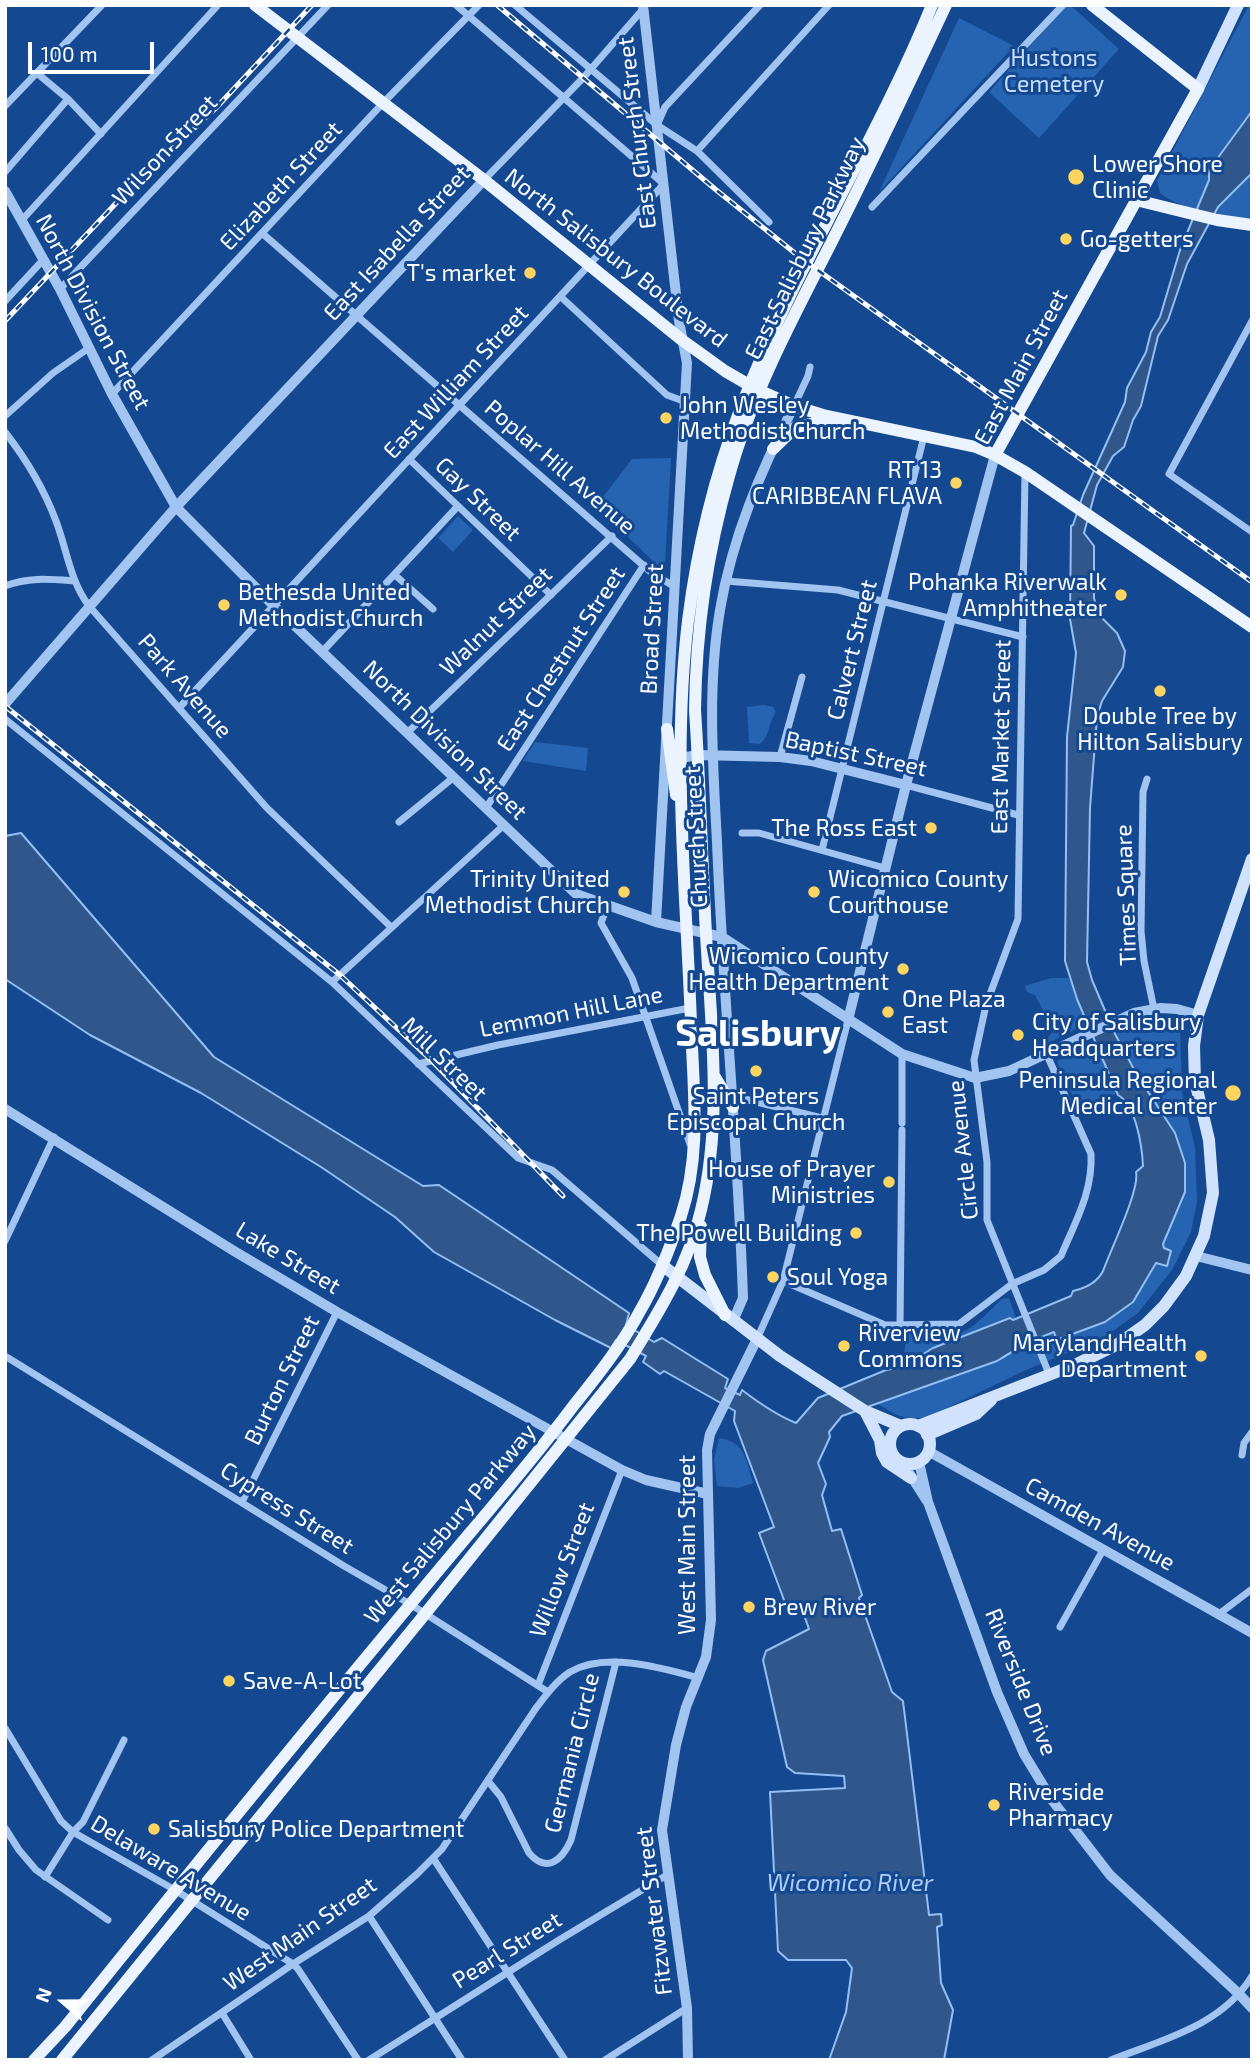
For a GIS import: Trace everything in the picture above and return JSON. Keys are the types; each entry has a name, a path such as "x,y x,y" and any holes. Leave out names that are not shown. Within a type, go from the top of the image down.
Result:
{"main road":[{"name":"North Salisbury Boulevard","path":"255,5 484,180 682,340 725,371 788,403 840,420 976,447 995,455 1069,501 1252,627"},
{"name":"East Salisbury Parkway","path":"688,930 682,835 681,699 688,618 704,526 729,438 772,333 932,5"},
{"name":"East Salisbury Parkway","path":"706,934 695,678 706,570 739,443 787,329 915,73 946,5"},
{"path":"1092,5 1198,89"},
{"name":"East Main Street","path":"995,455 1198,89 1238,5"},
{"path":"1136,200 1217,220 1252,225"},
{"path":"773,449 796,427 840,420"},
{"path":"667,729 682,835"},
{"path":"923,1430 928,1451 919,1462 902,1462 893,1454 892,1436 901,1426 906,1424 923,1430 976,1414 995,1396 1094,1357 1132,1335 1164,1306 1186,1276 1205,1236 1213,1193 1209,1140 1195,1081 1194,1046 1198,1015 1252,859"},
{"name":"West Salisbury Parkway","path":"62,2060 425,1614 561,1434 643,1308 682,1214 694,1155 696,1088 688,930"},
{"name":"West Salisbury Parkway","path":"34,2060 65,2027 410,1604 630,1359 653,1322 691,1245 709,1171 715,1076 706,934"},
{"path":"715,1076 732,1102"},
{"path":"701,1211 700,1257 705,1275 729,1318"},
{"name":"Mill Street","path":"662,1265 757,1339 827,1387 863,1410 901,1426"},
{"path":"863,1410 880,1440 887,1462 911,1478"},
{"name":"Mill Street","path":"863,1410 882,1428 891,1449"}],"street":[{"path":"5,106 102,5"},
{"path":"22,220 218,5"},
{"name":"Wilson Street","path":"60,289 328,5"},
{"path":"456,5 664,184"},
{"name":"Elizabeth Street","path":"112,394 383,103 479,5"},
{"path":"515,5 657,125 697,151 769,222"},
{"path":"657,125 665,107 760,5"},
{"path":"697,151 829,5"},
{"path":"872,207 1063,5"},
{"name":"East Isabella Street","path":"5,704 176,507 591,69 645,6"},
{"name":"East Church Street","path":"645,6 682,340"},
{"path":"38,74 68,99 101,134"},
{"path":"5,172 68,99"},
{"name":"East William Street","path":"179,708 562,298 664,184"},
{"name":"North Division Street","path":"5,191 60,289 112,394 176,507 273,605 576,894 656,922 722,937 902,1054 975,1078"},
{"name":"Poplar Hill Avenue","path":"263,234 644,565 675,587"},
{"path":"5,301 44,259"},
{"path":"562,298 667,395 686,402"},
{"path":"1252,321 1169,474 1252,532"},
{"name":"Broad Street","path":"656,922 686,402 687,363 682,340"},
{"path":"5,415 52,373 89,348"},
{"name":"Church Street","path":"729,1318 743,1297 711,716 713,659 726,581 738,536 773,449 788,403 808,376 810,367"},
{"name":"Park Avenue","path":"5,432 29,465 46,497 74,581 89,607 267,808 391,928"},
{"name":"Calvert Street","path":"822,850 924,436"},
{"name":"East Main Street","path":"848,1020 906,785 995,455"},
{"name":"Gay Street","path":"409,459 551,595"},
{"name":"East Market Street","path":"1018,919 1025,472"},
{"path":"322,652 458,506"},
{"name":"Walnut Street","path":"407,733 612,536"},
{"name":"East Chestnut Street","path":"486,807 644,565"},
{"path":"395,575 433,609"},
{"path":"5,586 36,579 74,581"},
{"path":"726,581 825,588 1023,637"},
{"path":"780,757 802,677"},
{"name":"Mill Street","path":"5,719 332,982 518,1158 552,1170 662,1265"},
{"name":"Baptist Street","path":"681,758 698,755 780,757 811,761 1018,815"},
{"path":"399,822 454,777"},
{"name":"Times Square","path":"1147,779 1143,792 1141,931 1154,1009"},
{"path":"332,982 504,825"},
{"path":"742,834 759,833 885,868"},
{"path":"607,907 601,923 632,978 694,1155"},
{"name":"Circle Avenue","path":"1018,919 979,1032 974,1060 975,1078 987,1162 987,1220 1049,1374"},
{"name":"Lemmon Hill Lane","path":"418,1064 498,1045 690,1008"},
{"path":"975,1078 1009,1071 1134,1013 1154,1009 1177,1009 1198,1015"},
{"name":"West Main Street","path":"152,2060 369,1916 433,1858 548,1692 569,1672 586,1665 616,1662 699,1678 706,1657 711,1620 707,1450 710,1434 783,1281 848,1020"},
{"path":"900,1326 902,1054"},
{"path":"783,1281 885,1325 959,1324 1012,1284 1044,1270 1061,1256 1088,1193 1092,1172 1091,1154 1046,1055"},
{"path":"732,1102 822,1118"},
{"name":"Lake Street","path":"5,1109 337,1312 622,1470 646,1480 708,1494"},
{"path":"5,1241 54,1137"},
{"path":"1196,1256 1252,1270"},
{"name":"Burton Street","path":"242,1502 337,1312"},
{"name":"Cypress Street","path":"5,1356 410,1604 548,1692"},
{"path":"1242,1455 1244,1443 1252,1432"},
{"name":"Camden Avenue","path":"928,1451 1252,1633"},
{"name":"Riverside Drive","path":"902,1462 928,1502"},
{"name":"Riverside Drive","path":"919,1462 928,1502 997,1692 1024,1754 1052,1800 1110,1875 1252,2008"},
{"name":"Willow Street","path":"538,1685 622,1470"},
{"path":"1060,1627 1103,1550"},
{"path":"1219,1614 1252,1590"},
{"name":"Germania Circle","path":"488,1781 501,1797 534,1859 550,1863 560,1858 571,1840 616,1662"},
{"name":"Fitzwater Street","path":"688,2060 687,2008 662,1830 686,1707 699,1678"},
{"name":"Delaware Avenue","path":"5,1728 61,1821 73,1832 293,1964 358,2060"},
{"path":"45,1877 73,1832 83,1822 124,1740"},
{"path":"5,1828 26,1861 108,1920"},
{"path":"433,1858 565,2060"},
{"name":"Pearl Street","path":"369,2060 667,1875"},
{"path":"369,1916 463,2060"},
{"path":"1111,2060 1206,2022 1239,1994 1252,1976"},
{"path":"605,2060 687,2008"},
{"path":"222,2013 251,2060"}],"green space":[{"name":"Hustons Cemetery","path":"1067,5 1119,49 1039,138 989,92"},
{"path":"1249,5 1252,5 1252,221 1204,212 1180,204 1160,193 1157,181"},
{"path":"959,18 1014,46 879,192"},
{"path":"671,458 665,563 657,565 596,506 632,459"},
{"path":"458,516 473,530 453,552 438,538"},
{"path":"747,707 773,707 776,712 763,741 760,744 749,743"},
{"path":"535,742 588,748 586,771 523,761"},
{"path":"1051,978 1069,978 1088,1023 1044,1045 1043,1042 1054,1031 1035,995 1027,992 1025,986"},
{"path":"1169,1019 1180,1025 1182,1093 1195,1147 1197,1202 1191,1232 1172,1270 1138,1313 1103,1338 1026,1370 932,1415 903,1417 876,1403 1011,1352 1022,1344 1054,1332 1056,1338 1105,1322 1133,1302 1156,1263 1162,1263 1163,1244 1185,1192 1185,1163 1175,1133 1115,1034 1153,1020"},
{"path":"1096,1042 1117,1093 1079,1110 1057,1061"},
{"path":"1009,1298 1016,1318 933,1348 902,1367 906,1339 910,1331 940,1335 961,1332 977,1323 1002,1299"},
{"path":"719,1438 735,1443 744,1453 753,1483 738,1488 717,1486 714,1460"}],"water":[{"name":"Wicomico River","path":"1252,111 1252,173 1218,207 1187,264 1168,320 1158,336 1141,406 1124,447 1113,456 1097,485 1084,533 1094,546 1094,598 1097,609 1117,633 1125,651 1123,667 1102,701 1097,717 1090,808 1087,962 1115,1034 1137,1075 1175,1133 1185,1163 1185,1192 1163,1244 1164,1248 1171,1251 1167,1266 1156,1263 1133,1302 1105,1322 1059,1339 1054,1332 997,1361 842,1416 829,1432 830,1437 818,1463 826,1484 822,1495 832,1531 841,1529 862,1595 859,1598 892,1692 903,1701 929,1915 941,1914 942,1925 937,1927 941,1983 953,2010 944,2060 829,2060 846,2012 852,1968 846,1960 788,1960 778,1951 770,1792 845,1788 844,1776 795,1773 787,1767 763,1660 766,1651 809,1629 803,1612 790,1616 759,1533 774,1527 734,1421 735,1411 664,1371 660,1374 643,1362 646,1356 616,1340 611,1348 434,1252 395,1217 321,1167 201,1093 90,1035 5,979 5,836 21,833 214,1057 423,1186 439,1185 629,1313 626,1325 654,1342 662,1338 728,1379 725,1388 740,1395 742,1390 796,1423 818,1398 886,1370 902,1367 933,1348 1010,1318 1013,1320 1087,1287 1103,1271 1134,1192 1136,1172 1143,1166 1134,1117 1118,1095 1077,999 1065,961 1067,737 1076,653 1070,619 1071,526 1125,402 1127,388 1160,317 1180,250 1209,180 1209,170"}],"railway":[{"path":"5,321 136,182 215,109 312,5"},
{"path":"497,5 801,258 1252,582"},
{"path":"5,706 340,975 432,1061 563,1196"}],"place":[{"name":"Lower Shore Clinic","path":"1076,177"},
{"name":"Go-getters","path":"1066,239"},
{"name":"T's market","path":"530,273"},
{"name":"John Wesley Methodist Church","path":"666,418"},
{"name":"RT 13 CARIBBEAN FLAVA","path":"956,483"},
{"name":"Pohanka Riverwalk Amphitheater","path":"1121,595"},
{"name":"Bethesda United Methodist Church","path":"224,605"},
{"name":"Double Tree by Hilton Salisbury","path":"1160,691"},
{"name":"The Ross East","path":"931,828"},
{"name":"Trinity United Methodist Church","path":"624,892"},
{"name":"Wicomico County Courthouse","path":"814,892"},
{"name":"Wicomico County Health Department","path":"903,969"},
{"name":"One Plaza East","path":"888,1012"},
{"name":"City of Salisbury Headquarters","path":"1018,1035"},
{"name":"Saint Peters Episcopal Church","path":"756,1071"},
{"name":"Peninsula Regional Medical Center","path":"1233,1093"},
{"name":"House of Prayer Ministries","path":"889,1182"},
{"name":"The Powell Building","path":"856,1233"},
{"name":"Soul Yoga","path":"773,1277"},
{"name":"Riverview Commons","path":"844,1346"},
{"name":"Maryland Health Department","path":"1201,1356"},
{"name":"Brew River","path":"749,1607"},
{"name":"Save-A-Lot","path":"229,1681"},
{"name":"Riverside Pharmacy","path":"994,1805"},
{"name":"Salisbury Police Department","path":"154,1829"}],"district":[{"name":"Salisbury","path":"758,1034"}]}
